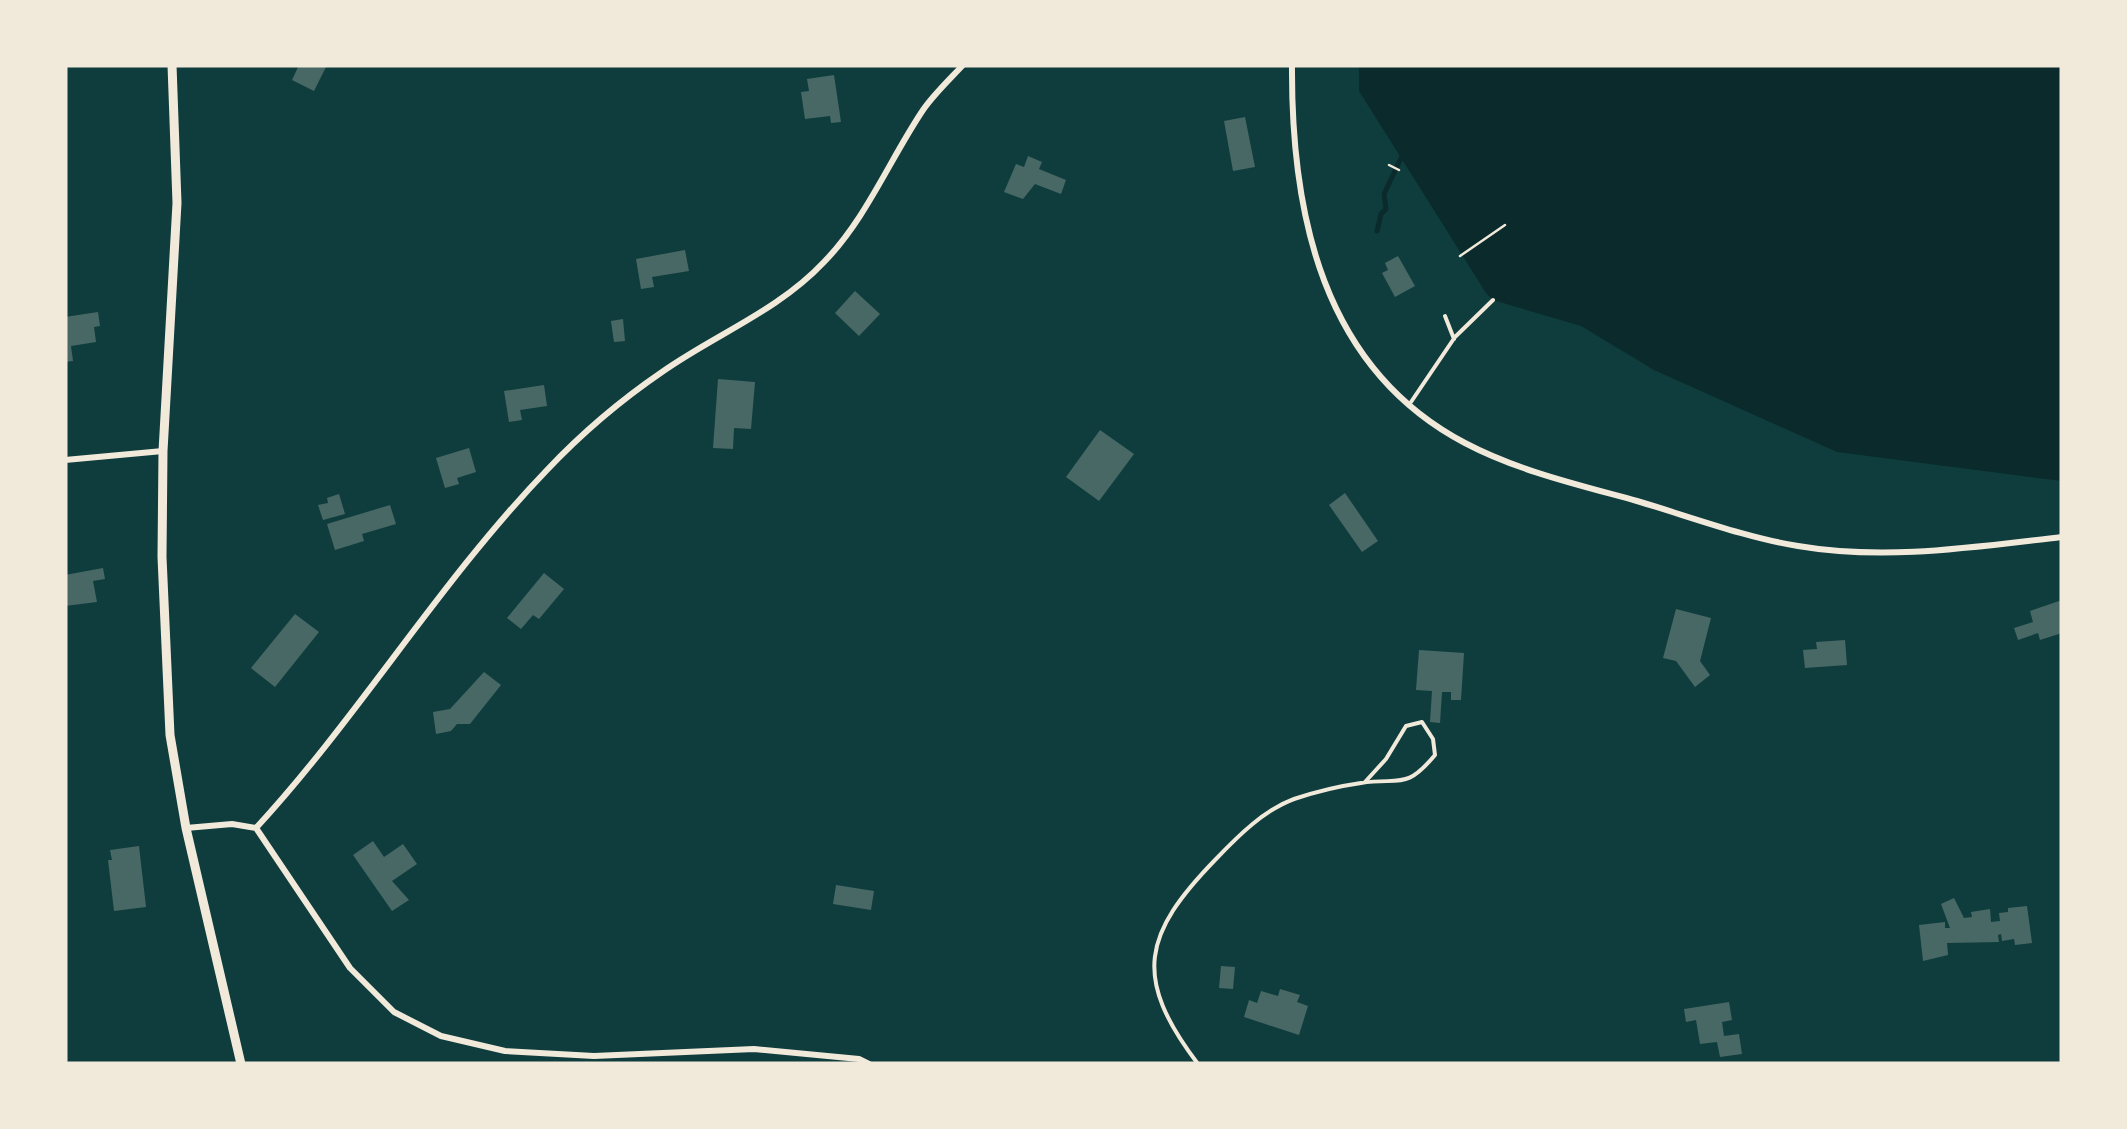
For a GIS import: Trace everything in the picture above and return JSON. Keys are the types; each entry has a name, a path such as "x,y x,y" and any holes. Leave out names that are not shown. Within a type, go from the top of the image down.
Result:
{"street":[{"path":"172,65 177,203 163,450 162,558 170,735 186,828 240,1064"},
{"path":"256,828 322,752 449,587 547,469 614,408 663,371 794,292 828,259 925,107 963,65"},
{"path":"1292,65 1294,163 1324,286 1348,334 1382,380 1408,406 1465,444 1536,473 1796,546 1898,554 2062,537"},
{"path":"65,460 163,450"},
{"path":"186,828 232,824 256,828 350,968 394,1012 442,1036 504,1051 594,1056 754,1048 859,1059 869,1064"}],"lane":[{"path":"1408,406 1454,339 1493,300"},
{"path":"1445,316 1454,339"},
{"path":"1198,1064 1163,1007 1154,974 1154,950 1177,900 1230,844 1270,810 1294,799 1365,782 1385,784 1409,779 1435,754 1432,738 1422,722 1406,726 1386,759 1365,782"}],"path":[{"path":"1389,165 1399,170"},
{"path":"1460,256 1505,226"}],"water":[{"path":"1359,65 2062,65 2062,481 1837,452 1654,370 1581,326 1493,300 1359,91"}],"building":[{"path":"299,65 327,65 314,91 292,80"},
{"path":"834,75 841,122 831,123 830,116 805,119 801,92 809,91 807,79"},
{"path":"1245,117 1255,167 1233,171 1224,121"},
{"path":"1028,156 1042,162 1039,169 1066,180 1061,194 1035,184 1023,199 1004,192 1016,164 1024,167"},
{"path":"685,250 689,271 652,277 654,287 641,289 636,259"},
{"path":"1398,256 1415,286 1395,297 1382,273 1388,270 1385,263"},
{"path":"855,291 880,314 859,336 835,313"},
{"path":"98,312 96,342 71,346 73,361 65,362 65,317"},
{"path":"623,319 625,341 614,342 611,321"},
{"path":"718,379 755,382 751,429 734,428 733,449 713,448"},
{"path":"544,385 547,406 520,410 522,420 509,422 504,391"},
{"path":"1100,430 1134,454 1099,501 1066,477"},
{"path":"469,448 476,472 457,478 459,484 445,488 436,458"},
{"path":"1345,493 1378,541 1362,552 1329,505"},
{"path":"339,494 345,514 323,520 318,505"},
{"path":"390,505 396,524 362,534 364,541 335,550 327,524"},
{"path":"103,568 105,579 93,581 97,602 65,606 65,575"},
{"path":"544,573 564,589 539,619 533,615 521,629 507,618"},
{"path":"2062,600 2062,633 2040,640 2038,633 2018,640 2014,628 2033,622 2030,611"},
{"path":"1676,609 1711,618 1700,661 1710,675 1695,687 1676,661 1663,658"},
{"path":"295,614 319,632 275,687 251,668"},
{"path":"1845,640 1847,665 1805,668 1803,650 1817,649 1816,642"},
{"path":"1419,650 1464,653 1461,700 1451,700 1451,692 1442,692 1440,723 1430,722 1432,691 1416,690"},
{"path":"484,672 501,685 470,724 457,724 451,731 436,734 433,712 450,709"},
{"path":"373,841 384,857 403,844 417,864 392,881 409,900 392,911 353,855"},
{"path":"139,846 146,907 114,911 110,850"},
{"path":"836,885 874,891 871,910 833,904"},
{"path":"1954,898 1964,918 1972,917 1971,912 1990,909 1991,922 2000,921 1999,913 2008,912 2008,908 2027,906 2032,943 2015,945 2014,939 2002,941 2001,934 1999,942 1947,943 1948,955 1923,961 1919,925 1945,922 1945,928 1950,928 1941,904"},
{"path":"1221,966 1235,967 1233,989 1219,988"},
{"path":"1280,989 1300,995 1297,1002 1308,1006 1299,1035 1244,1017 1249,1000 1257,1003 1261,991 1278,996"},
{"path":"1729,1002 1732,1020 1722,1022 1724,1036 1739,1034 1742,1054 1720,1057 1717,1042 1700,1044 1696,1020 1686,1022 1684,1009"}],"waterway":[{"path":"1377,231 1386,209 1384,194 1404,152"}]}
